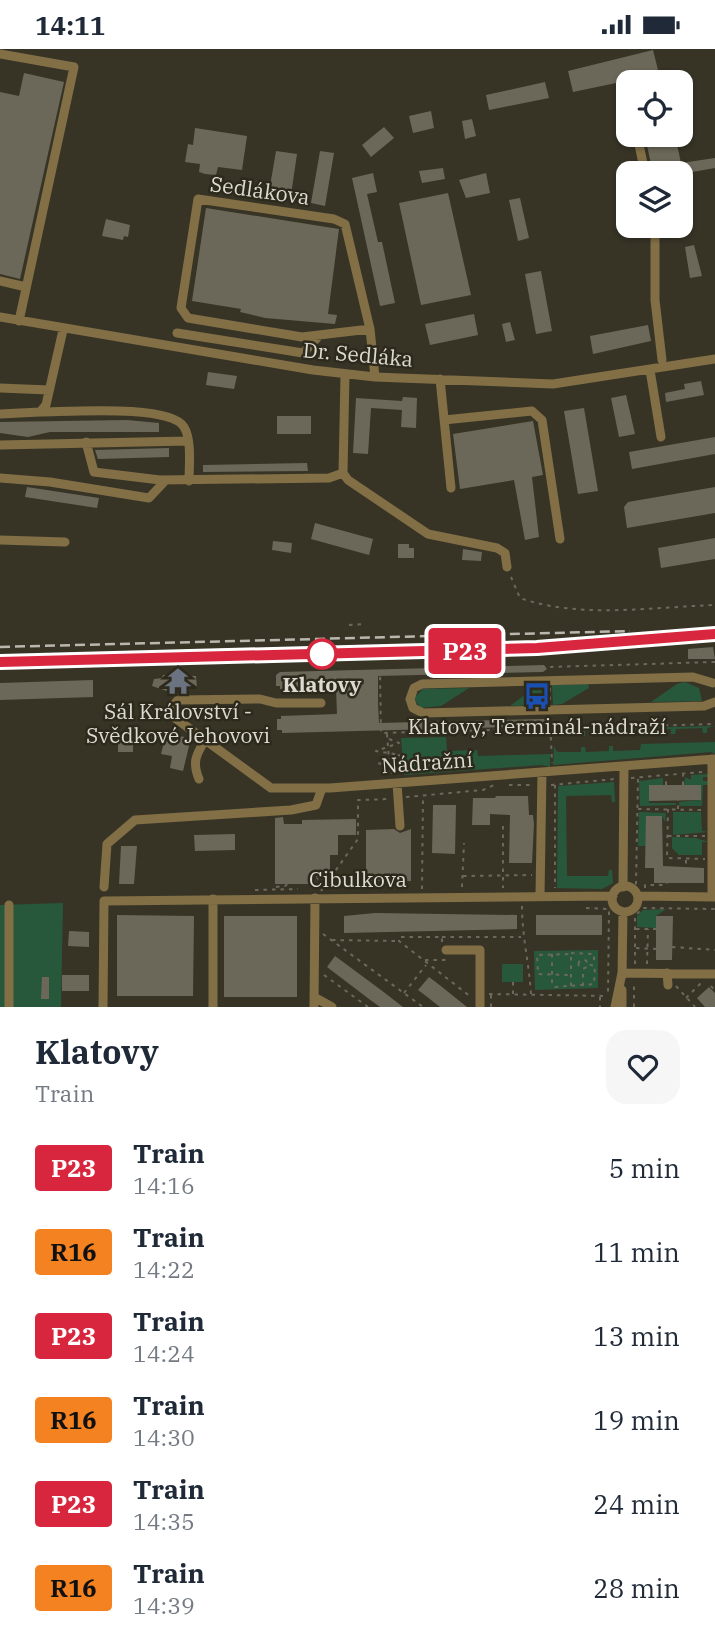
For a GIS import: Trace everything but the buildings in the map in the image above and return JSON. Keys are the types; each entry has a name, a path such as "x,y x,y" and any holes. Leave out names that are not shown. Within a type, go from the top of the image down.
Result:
{"street":[{"path":"0,54 74,67 19,321"},
{"name":"Sedlákova","path":"370,329 318,337 188,318 181,308 198,199 334,219 345,224 370,329 375,377"},
{"path":"655,238 655,300 662,360"},
{"path":"0,281 26,287"},
{"name":"Dr. Sedláka","path":"0,317 62,330 375,377 552,384 715,359"},
{"path":"40,412 46,405 62,330"},
{"path":"177,333 303,353 318,337"},
{"path":"650,370 661,437"},
{"path":"345,374 343,473 348,480 428,534 497,548 505,553 507,567"},
{"path":"440,379 452,488"},
{"path":"0,388 49,390"},
{"path":"0,414 130,410 177,420 184,427 188,441 189,481"},
{"path":"444,421 533,411 538,414 542,419 560,539"},
{"path":"0,445 188,441"},
{"path":"86,442 94,472 189,481 329,478 343,473"},
{"path":"0,478 50,482 149,498 166,480"},
{"path":"0,540 65,542"},
{"path":"693,677 714,682 711,692 715,701 704,706 423,713 411,704 410,695 417,686 550,680 693,677"},
{"name":"Nádražní","path":"321,703 276,703 260,699 177,700 171,708 175,718 271,788 322,788 713,759"},
{"path":"200,779 194,767 195,757 205,740"},
{"path":"623,887 641,893 714,897 713,759"},
{"path":"624,767 623,887 613,896 615,907 623,912 633,909 641,893"},
{"path":"540,896 542,772"},
{"path":"394,783 400,826"},
{"path":"104,887 107,843 135,820 290,810 316,805 322,788"},
{"path":"318,894 314,1002 332,1007"},
{"name":"Cibulkova","path":"103,1007 104,901 318,894 422,897 613,896"},
{"path":"213,1007 214,899"},
{"path":"9,905 9,1007"},
{"path":"622,1007 623,912"},
{"path":"446,950 480,950 480,1007"},
{"path":"622,973 670,980 715,974"},
{"path":"615,1007 622,973"}],"path":[{"path":"507,567 520,598 530,602 596,610 715,605"},
{"path":"348,625 365,624"},
{"path":"349,646 366,646"},
{"path":"715,662 380,672 381,733 715,724"},
{"path":"550,680 552,766"},
{"path":"704,706 704,724"},
{"path":"387,733 387,739 388,746 388,753 389,759 390,766 377,763 389,759 400,755 388,753 376,751 388,746 399,743 387,739"},
{"path":"506,783 513,786 555,785 713,772"},
{"path":"683,774 683,785"},
{"path":"666,776 666,785"},
{"path":"638,778 636,884 641,893"},
{"path":"394,783 395,798"},
{"path":"318,894 358,839 358,800 483,790 498,785"},
{"path":"555,785 555,896"},
{"path":"422,897 423,796"},
{"path":"678,800 678,810"},
{"path":"637,809 713,810"},
{"path":"667,809 667,858 712,859"},
{"path":"662,824 667,824"},
{"path":"503,826 503,897"},
{"path":"667,836 713,836"},
{"path":"462,897 464,843"},
{"path":"686,859 686,868"},
{"path":"463,876 555,875"},
{"path":"317,876 318,894"},
{"path":"268,888 285,886 290,882"},
{"path":"641,893 645,885 671,885"},
{"path":"641,893 670,890"},
{"path":"522,896 522,937 529,962 531,995"},
{"path":"331,940 399,941 468,997 480,994 608,996 609,909 586,908"},
{"path":"634,1007 635,916 643,908 715,909"},
{"path":"635,929 656,929"},
{"path":"647,965 648,929"},
{"path":"320,946 321,932 423,1007"},
{"path":"399,941 399,937 522,937"},
{"path":"442,937 443,950 446,950"},
{"path":"673,947 715,950"},
{"path":"635,948 656,949"},
{"path":"552,953 552,975 553,986 583,986 594,983 594,954 552,953 537,955 538,973 552,975 571,975"},
{"path":"570,954 570,986"},
{"path":"423,960 455,960"},
{"path":"571,964 578,964 583,960 594,965"},
{"path":"404,993 427,964"},
{"path":"578,964 583,969"},
{"path":"583,986 583,969 587,964"},
{"path":"320,983 320,972 368,1007"},
{"path":"670,980 695,1007"},
{"path":"694,981 715,982"},
{"path":"687,998 703,981"},
{"path":"513,982 513,995"},
{"path":"711,986 715,991"},
{"path":"491,994 491,1007"},
{"path":"600,996 600,1007"}],"green space":[{"path":"685,682 699,688 702,701 651,702 677,684"},
{"path":"588,684 589,688 562,704 553,705 552,685"},
{"path":"547,686 547,705 510,706 534,688"},
{"path":"469,688 441,706 420,708 414,698 423,689"},
{"path":"715,726 707,728 707,733 703,733 702,728 676,729 675,734 671,734 671,729 644,730 644,734 640,735 640,730 613,731 613,735 609,735 608,731 585,731 585,736 581,736 580,731 557,732 554,738 553,730"},
{"path":"446,737 447,751 477,750 478,756 550,754 550,767 542,765 404,775 401,738"},
{"path":"715,742 715,754 711,752 553,765 554,746 557,752 581,752 581,747 585,747 586,752 609,751 609,746 613,746 613,751 640,750 641,744"},
{"path":"709,774 709,777 703,777 703,781 709,781 709,785 703,785 702,806 679,806 679,802 701,800 701,785 684,785 685,777 691,780 691,775"},
{"path":"663,778 663,785 649,785 649,803 676,805 640,806 639,781"},
{"path":"614,782 615,802 612,802 611,795 566,796 567,876 608,876 609,870 612,870 613,883 602,889 557,888 558,786"},
{"path":"639,812 666,813 665,822 662,816 646,816 647,846 638,846"},
{"path":"673,812 701,812 702,831 708,832 673,835"},
{"path":"672,837 696,838 708,842 702,842 702,855 679,855 672,848"},
{"path":"63,903 61,1007 0,1007 0,905"},
{"path":"666,909 656,916 656,928 637,927 637,916 643,910"},
{"path":"598,950 598,988 535,990 534,951"},
{"path":"502,964 523,964 523,982 502,982"}],"railway":[{"path":"0,647 630,631"},
{"path":"0,662 538,648 715,634"}],"train":[{"name":"P23","path":"0,662 491,650 579,646 653,637 715,634"}],"place":[{"name":"Klatovy","path":"322,654"},
{"name":"Sál Království - Svědkové Jehovovi","path":"178,681"},
{"name":"Klatovy, Terminál-nádraží","path":"537,696"}]}
